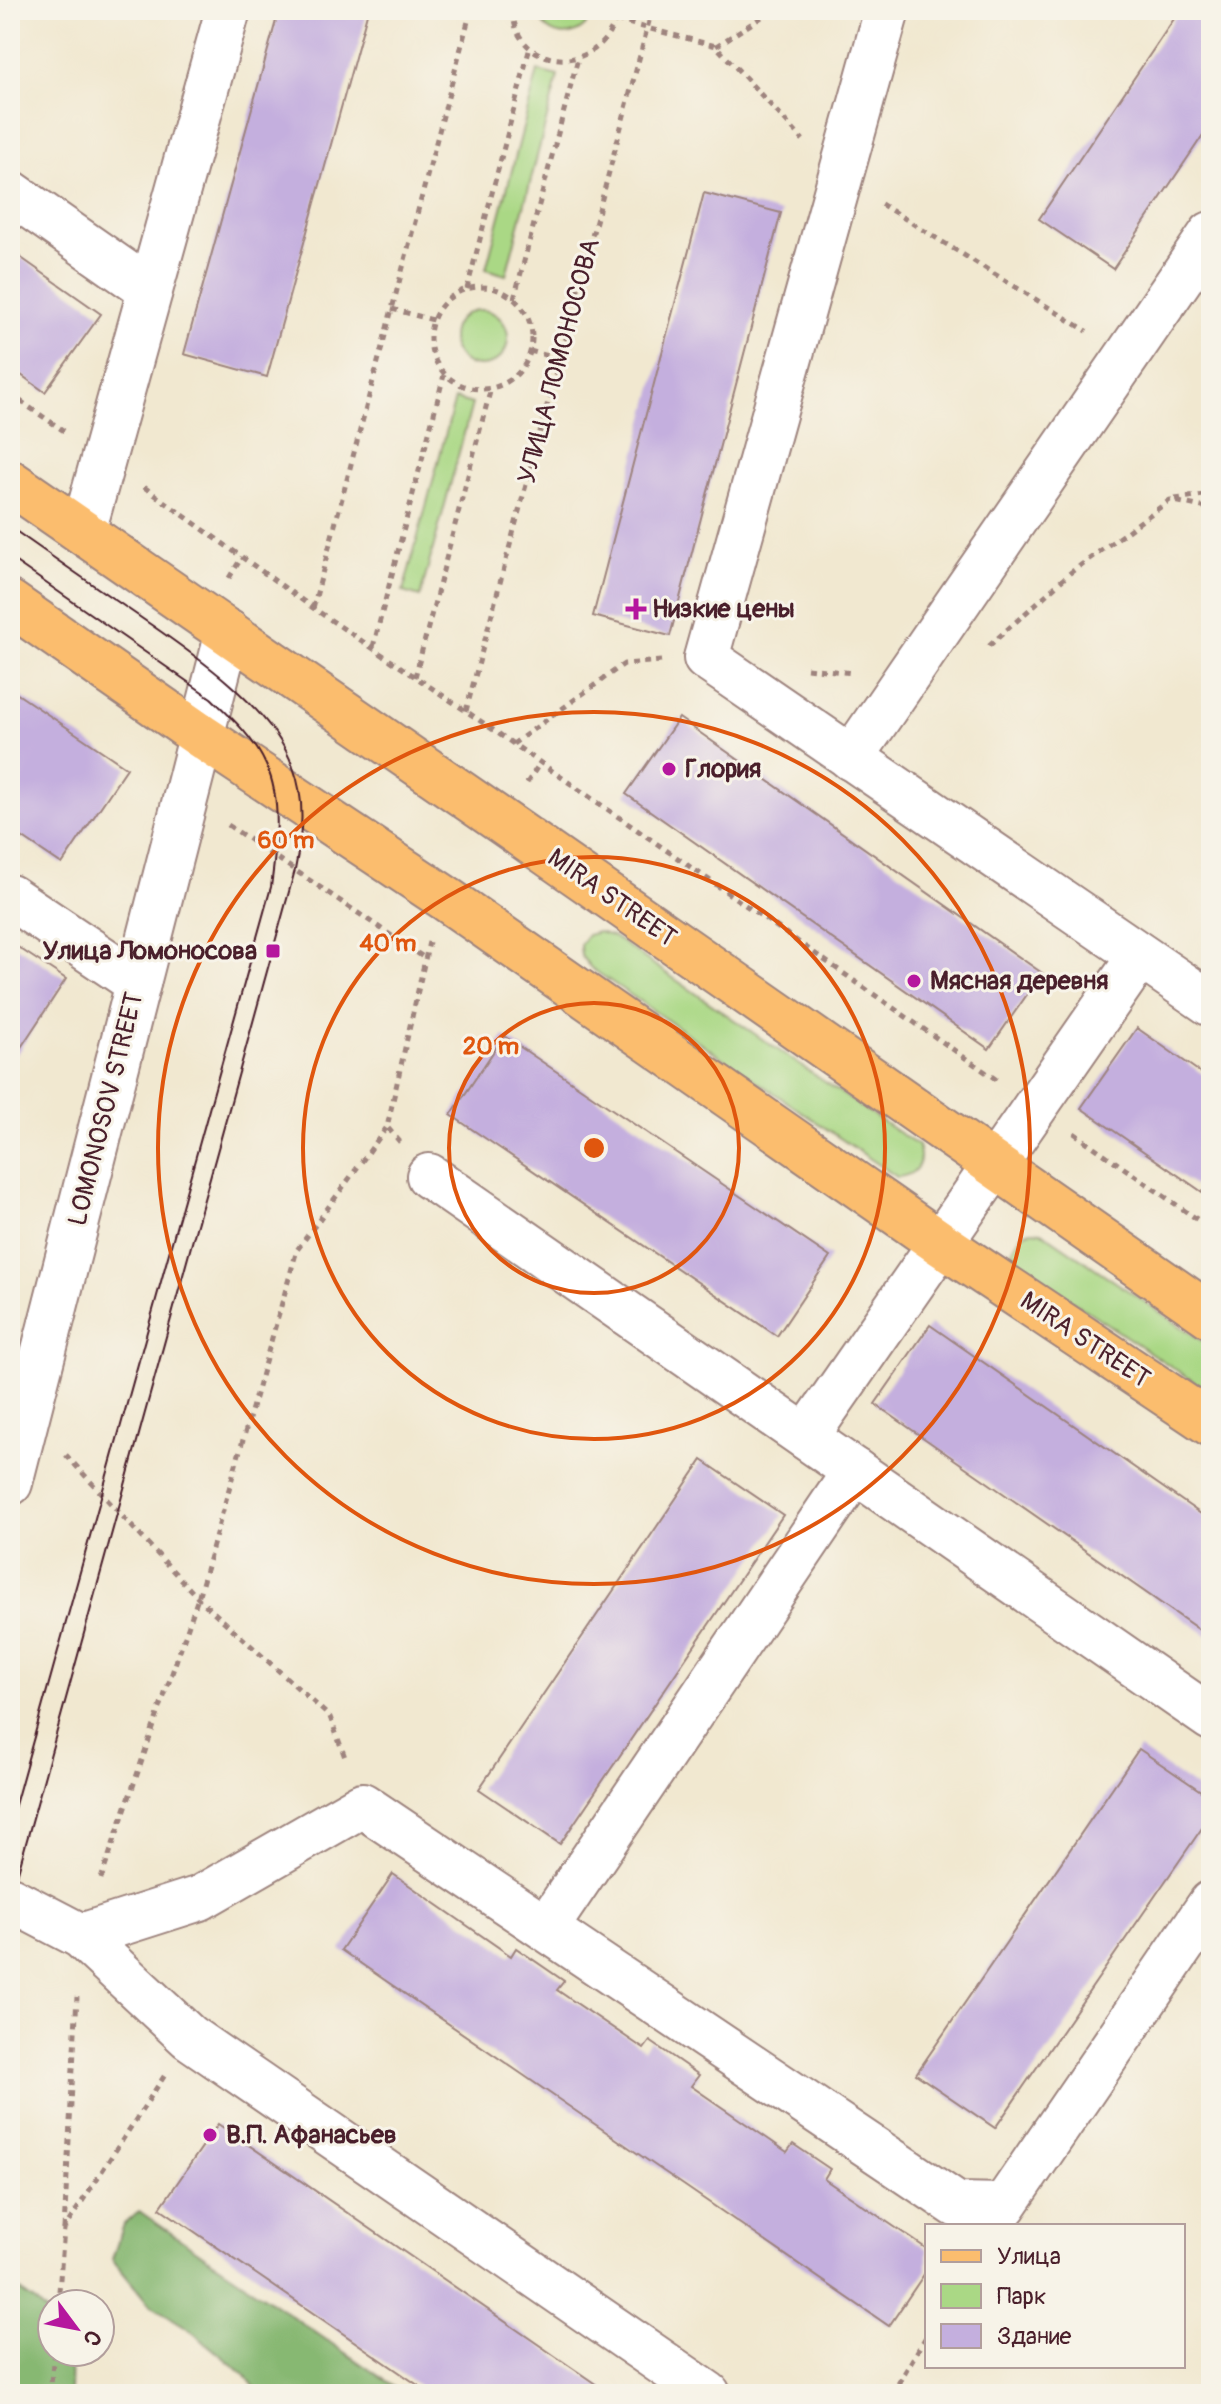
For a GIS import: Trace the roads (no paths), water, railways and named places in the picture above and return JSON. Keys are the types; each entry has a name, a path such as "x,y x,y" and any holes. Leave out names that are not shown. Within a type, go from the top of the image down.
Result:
{"main road":[{"name":"MIRA STREET","path":"10,482 1211,1316"},
{"name":"MIRA STREET","path":"10,603 201,736 448,900 940,1243 1211,1424"}],"street":[{"path":"83,532 228,10"},
{"path":"887,10 706,658 1211,1004"},
{"path":"10,192 150,290"},
{"path":"851,758 1211,234"},
{"path":"201,736 228,632"},
{"name":"LOMONOSOV STREET","path":"10,1483 19,1408 138,983 201,736"},
{"path":"10,897 138,983"},
{"path":"806,1437 1140,956"},
{"path":"429,1176 1211,1718"},
{"path":"546,1928 855,1471"},
{"path":"81,1936 200,1898 362,1805 957,2205 1004,2206 1211,1903"},
{"path":"10,1899 81,1936 189,2037 708,2394"}],"tram line":[{"path":"10,527 194,655 243,697 264,719 293,767 302,818 295,870 10,1901"},
{"path":"10,558 211,698 227,713 249,737 266,765 275,794 277,825 271,887 10,1823"}],"place":[{"name":"Низкие цены","path":"636,609"},
{"name":"Глория","path":"669,769"},
{"name":"Улица Ломоносова","path":"273,951"},
{"name":"Мясная деревня","path":"914,981"},
{"name":"В.П. Афанасьев","path":"210,2135"}]}
